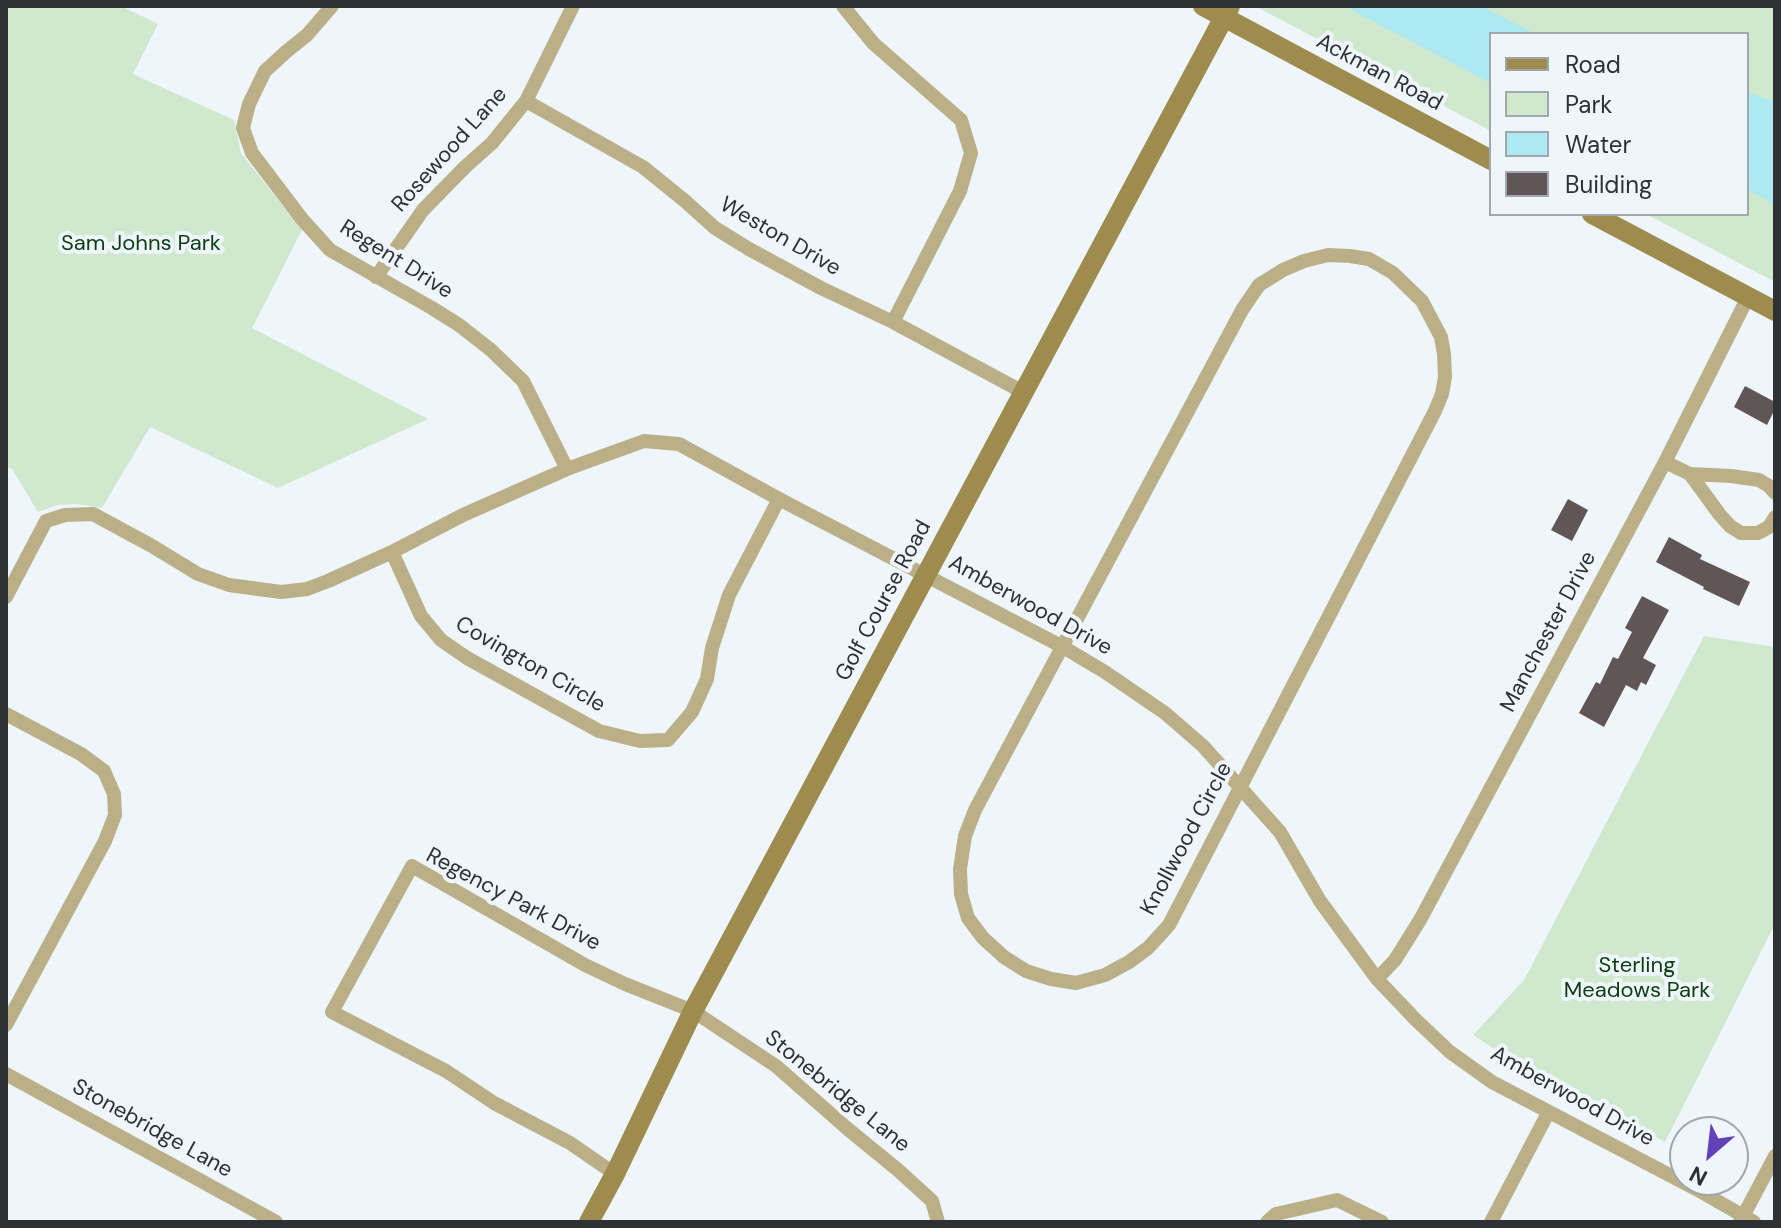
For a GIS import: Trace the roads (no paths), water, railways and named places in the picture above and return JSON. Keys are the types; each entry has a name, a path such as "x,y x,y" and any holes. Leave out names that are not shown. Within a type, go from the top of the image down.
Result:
{"street":[{"name":"Regent Drive","path":"332,6 307,35 265,71 249,104 243,128 252,153 330,250 459,325 523,381 567,469"},
{"name":"Rosewood Lane","path":"376,277 423,210 492,143 526,101 573,6"},
{"path":"843,6 873,43 961,120 971,153 960,191 893,322"},
{"name":"Ackman Road","path":"1203,6 1227,12 1489,159"},
{"name":"Golf Course Road","path":"589,1222 693,1011 1227,12"},
{"name":"Weston Drive","path":"526,101 643,167 715,228 821,288 893,322 1023,392"},
{"path":"1596,216 1775,311"},
{"name":"Knollwood Circle","path":"1328,255 1369,259 1393,273 1422,301 1441,337 1445,377 1442,394 1240,786 1169,925 1148,948 1105,975 1076,983 1026,971 983,938 968,918 961,894 960,869 965,836 975,810 1242,310 1259,285 1304,261 1328,255"},
{"name":"Manchester Drive","path":"1377,979 1395,960 1420,920 1665,462 1748,297"},
{"name":"Amberwood Drive","path":"6,597 46,521 65,515 93,514 198,574 229,585 281,592 307,589 567,469 644,441 679,444 1063,647 1165,713 1203,746 1280,832 1320,901 1377,979 1450,1052 1492,1082 1698,1190 1746,1220"},
{"path":"1665,462 1690,474 1759,480 1775,493"},
{"path":"1690,474 1720,515 1741,533 1758,533 1769,527 1775,517"},
{"name":"Covington Circle","path":"392,552 421,616 441,640 467,658 599,731 640,741 668,740 692,712 707,679 712,648 729,595 779,499"},
{"path":"6,714 81,754 104,771 114,794 115,815 105,841 6,1025"},
{"name":"Regency Park Drive","path":"615,1174 570,1143 494,1103 446,1071 332,1012 412,866 585,965 693,1011"},
{"name":"Stonebridge Lane","path":"693,1011 776,1066 898,1170 932,1201 938,1222"},
{"name":"Stonebridge Lane","path":"6,1074 276,1222"},
{"path":"1491,1222 1548,1113"},
{"path":"1746,1220 1775,1156"},
{"path":"1267,1222 1276,1214 1337,1200 1382,1222"}],"water":[{"path":"1347,6 1481,6 1532,32 1489,32 1489,82"},
{"path":"1749,93 1775,102 1775,205 1749,190"}],"park label":[{"name":"Sam Johns Park","path":"141,244"},
{"name":"Sterling Meadows Park","path":"1637,978"}]}
